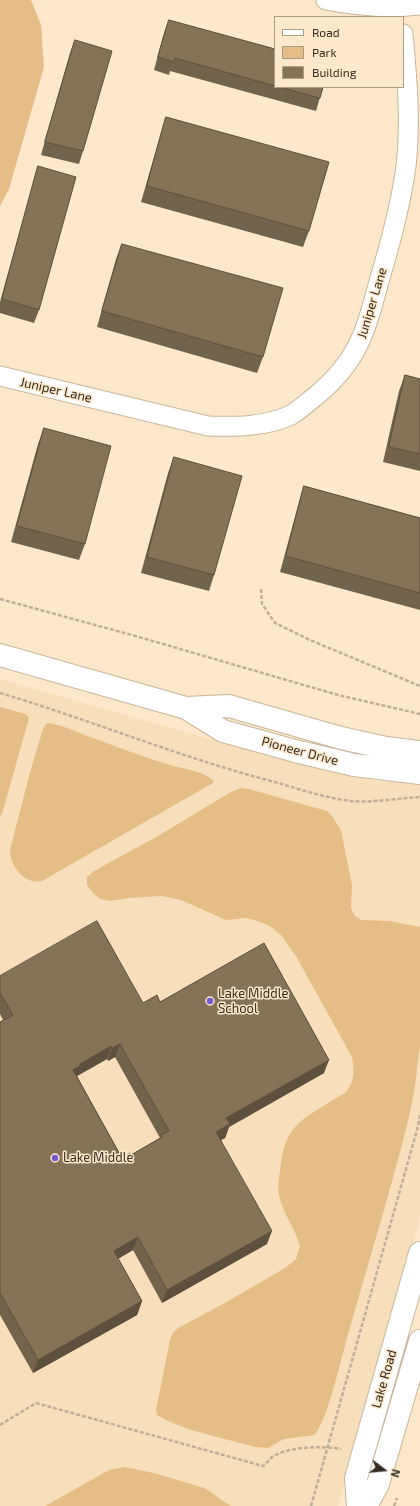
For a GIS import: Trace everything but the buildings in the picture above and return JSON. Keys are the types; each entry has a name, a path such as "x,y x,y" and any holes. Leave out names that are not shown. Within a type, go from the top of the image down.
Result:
{"street":[{"path":"326,0 401,12 420,5"},
{"name":"Juniper Lane","path":"0,376 208,426 231,427 276,421 292,414 332,383 346,366 357,349 365,331 394,230 406,166 408,134 407,74 404,44"},
{"name":"Pioneer Drive","path":"0,655 186,708 223,731 295,751 354,765 420,773"},
{"name":"Pioneer Drive","path":"186,708 229,706 341,738 386,748 420,752"},
{"name":"Lake Road","path":"358,1506 356,1478 420,1253"},
{"name":"Lake Road","path":"366,1506 378,1484 420,1341"}],"path":[{"path":"261,589 262,604 274,623 310,640 420,686"},
{"path":"0,599 139,637 338,695 420,714"},
{"path":"0,693 42,705 155,745 245,774 320,795 348,801 361,802 420,797"},
{"path":"311,1506 420,1115"},
{"path":"0,1424 36,1403 263,1466 272,1457 288,1450 328,1448"}],"shaded area":[{"name":"Lake Middle School","path":"0,679 281,759 377,781 420,783 420,1218 338,1506 0,1506"}],"green space":[{"path":"0,0 31,0 41,25 44,67 9,189 0,206"},
{"path":"0,707 26,714 29,718 2,814 0,816"},
{"path":"49,723 62,726 154,760 203,774 213,780 213,783 42,881 29,880 15,868 12,862 10,850 43,729 46,724"},
{"path":"241,788 327,811 341,830 352,885 351,908 355,916 361,920 389,921 420,927 420,1047 416,1081 407,1125 393,1178 333,1390 324,1419 314,1435 284,1439 268,1448 255,1447 191,1430 157,1415 156,1410 170,1340 173,1332 180,1327 285,1268 296,1259 300,1246 283,1208 278,1191 281,1162 284,1150 291,1133 302,1120 346,1092 349,1088 353,1075 352,1057 297,958 282,936 270,926 246,918 226,920 181,900 162,896 110,901 100,899 87,885 87,877 94,871 158,836 231,792"},
{"path":"125,1467 158,1474 204,1488 232,1506 45,1506 109,1470"}],"place":[{"name":"Lake Middle School","path":"210,1001"},
{"name":"Lake Middle","path":"55,1158"}]}
